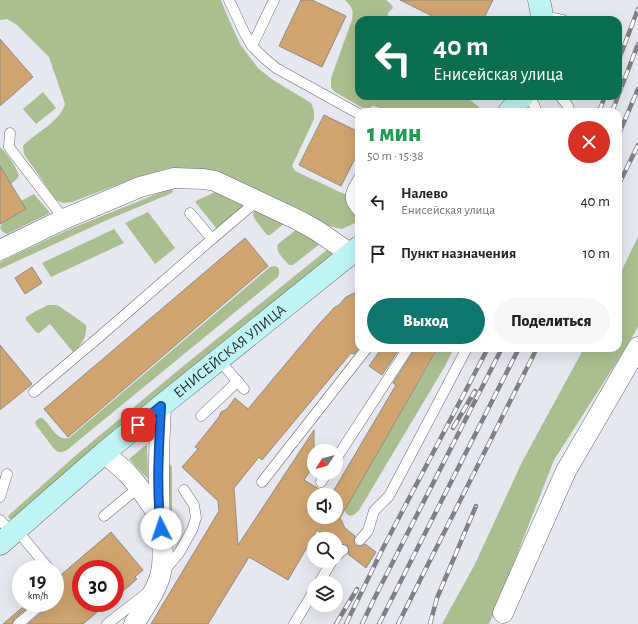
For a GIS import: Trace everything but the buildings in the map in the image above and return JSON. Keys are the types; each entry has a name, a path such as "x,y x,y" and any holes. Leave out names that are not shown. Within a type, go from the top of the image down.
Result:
{"main road":[{"path":"513,108 520,100"},
{"name":"ЕНИСЕЙСКАЯ УЛИЦА","path":"7,531 355,250"}],"street":[{"name":"ЕНИСЕЙСКАЯ УЛИЦА","path":"0,250 64,219 140,187 174,178 215,181 258,200 355,250"},
{"path":"500,618 566,471 638,347"},
{"path":"134,624 159,580 163,557 160,518 159,465 161,406"},
{"path":"104,453 127,473 139,487 160,518"}],"lane":[{"path":"229,0 252,46 264,58 276,68 355,112"},
{"path":"252,46 274,0"},
{"path":"541,12 552,16"},
{"path":"10,133 9,147 64,219"},
{"path":"355,185 350,194 351,201 355,208"},
{"path":"34,392 258,200"},
{"path":"190,213 212,239"},
{"path":"262,482 364,352"},
{"path":"343,448 405,352"},
{"path":"360,540 368,531 374,511 389,496 465,352"},
{"path":"201,416 241,385 219,360"},
{"path":"0,497 7,474"},
{"path":"104,516 139,487"},
{"path":"107,624 159,580 179,553 192,530 196,518 194,505 184,490"},
{"path":"7,531 39,560"},
{"path":"294,624 307,603"},
{"path":"18,624 32,612"}],"green space":[{"path":"0,0 221,0 240,44 259,69 273,80 311,103 314,111 314,119 292,166 295,171 344,194 353,194 355,192 355,223 342,229 329,226 259,192 209,171 169,168 135,178 72,202 63,203 56,200 24,154 23,146 58,117 65,104 49,57 17,25 7,19 0,20"},
{"path":"345,0 386,0 393,8 388,13 388,16 355,16 355,100 470,100 479,108 380,108 373,106 370,108 363,108 335,92 331,88 331,78 353,17 353,11"},
{"path":"43,92 56,108 36,124 23,109"},
{"path":"0,147 16,168 19,176 11,184 2,169 0,170"},
{"path":"172,189 172,193 107,220 0,269 0,262 70,229"},
{"path":"215,192 246,204 217,229 196,203 196,201"},
{"path":"34,194 50,213 7,234 2,231 0,228 2,223 26,209 21,201"},
{"path":"256,210 285,223 270,235 267,235 254,218 253,214"},
{"path":"148,212 175,248 155,264 125,223"},
{"path":"114,229 124,243 51,277 42,263"},
{"path":"296,230 321,243 293,265 289,265 280,255 277,247 278,244"},
{"path":"638,237 638,327 554,460 489,624 442,624 475,564 522,462 582,352 622,352 622,270"},
{"path":"328,249 337,252 12,520 8,517 75,456"},
{"path":"274,266 279,269 278,277 67,450 58,452 54,449 36,425 35,422 39,418 42,418 57,435 64,438 69,438 270,267"},
{"path":"48,305 59,306 86,325 86,334 79,346 73,352 50,324 39,333 36,332 26,320 26,317"},
{"path":"437,352 452,352 361,507 351,516 345,511 349,501"},
{"path":"147,445 148,479 129,459"},
{"path":"168,462 172,467 171,528 165,464"}],"railway":[{"path":"622,51 638,9"},
{"path":"622,86 638,44"},
{"path":"622,127 638,89"},
{"path":"600,108 604,100"},
{"path":"614,108 617,100"},
{"path":"622,178 638,145"},
{"path":"346,624 383,548 486,352"},
{"path":"362,624 500,352"},
{"path":"379,624 517,352"},
{"path":"398,624 535,352"},
{"path":"453,428 475,391"},
{"path":"430,624 437,598 476,506"},
{"path":"336,624 357,589"}],"route":[{"path":"138,425 161,406 159,465 161,529"}]}
